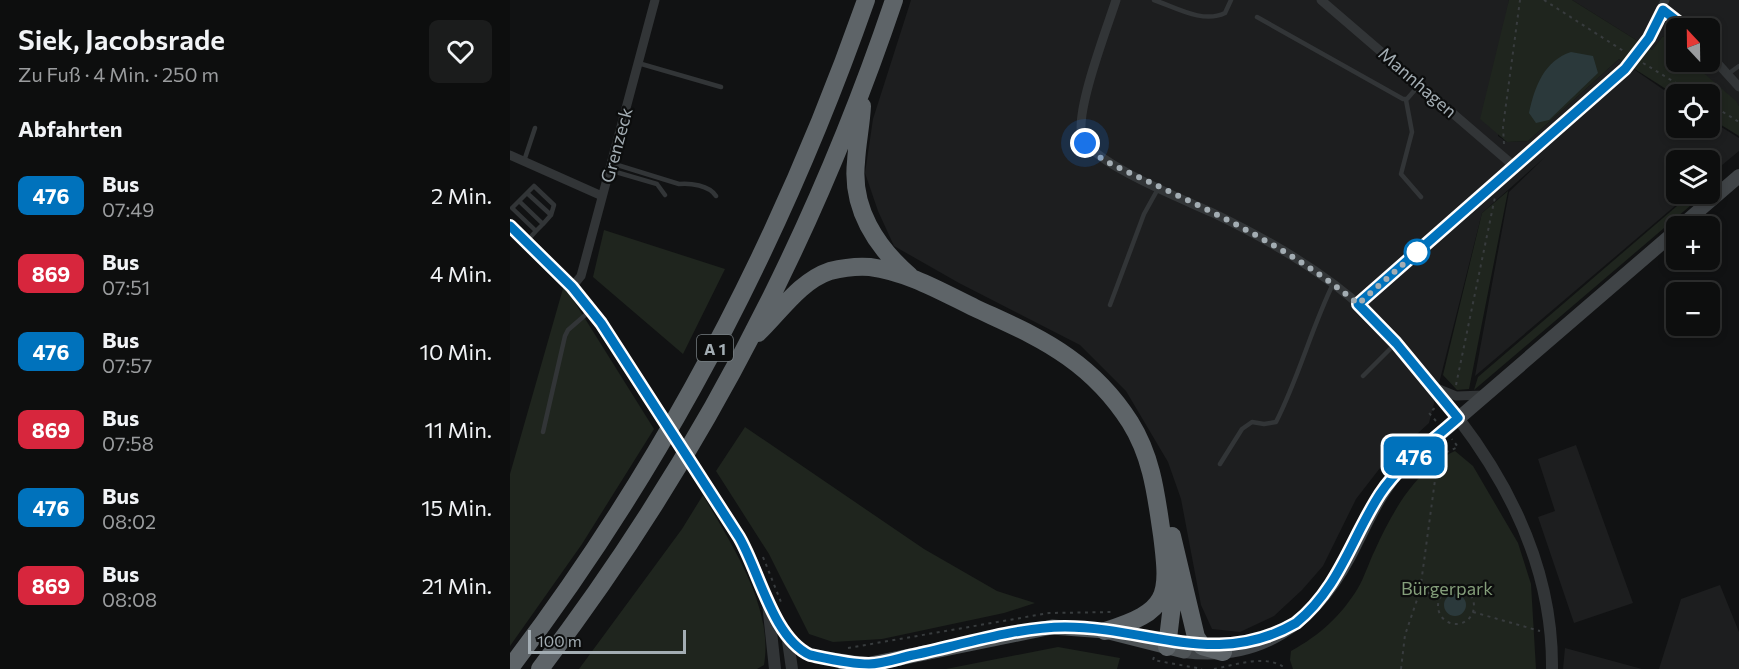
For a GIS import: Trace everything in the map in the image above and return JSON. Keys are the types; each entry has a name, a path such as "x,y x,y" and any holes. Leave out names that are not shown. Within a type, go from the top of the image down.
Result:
{"highway":[{"name":"A 1","path":"510,668 592,554 636,486 736,308 806,161 866,0"},
{"name":"A 1","path":"540,669 613,569 659,498 748,342 795,249 862,94 894,0"},
{"path":"862,94 855,172 862,212 883,250 911,277"},
{"path":"748,342 798,290 828,272 871,267 911,277 1033,336 1079,366 1113,399 1130,422 1146,454 1156,486 1166,507 1192,625 1202,646 1223,652"},
{"path":"1105,631 1146,615 1164,592 1167,576 1156,486"},
{"path":"1159,514 1175,577 1176,649"},
{"path":"1176,649 1191,637 1192,625"}],"main road":[{"path":"1693,216 1739,176"},
{"path":"846,669 1028,631 1065,627 1105,631 1176,649 1223,652 1260,644 1287,630 1310,611 1331,586 1385,487 1402,467 1666,239"}],"street":[{"name":"Grenzeck","path":"572,287 580,280 655,0"},
{"path":"1116,0 1082,114 1082,136 1096,155 1263,239 1333,284 1358,304 1396,343 1431,386 1447,397 1458,418 1487,460 1524,527 1541,577 1551,634 1552,669"},
{"name":"Mannhagen","path":"1321,0 1514,166"},
{"path":"1358,304 1635,58 1649,38 1663,10 1665,0"},
{"path":"1663,10 1673,18"},
{"path":"1720,66 1739,87"},
{"path":"510,155 602,196"},
{"path":"510,226 572,287 591,310 748,552 768,603 788,640 792,669"},
{"path":"1447,397 1465,398 1485,394"},
{"path":"768,603 775,669"},
{"path":"788,640 810,655 870,664"}],"lane":[{"path":"1154,0 1211,17 1225,13 1231,0"},
{"path":"1257,16 1406,100 1412,132 1401,174 1421,197"},
{"path":"638,63 721,87"},
{"path":"1728,74 1739,66"},
{"path":"1406,100 1420,84"},
{"path":"524,161 535,128"},
{"path":"610,166 657,184 665,195"},
{"path":"610,166 678,184 690,183 703,187 716,196"},
{"path":"526,242 551,215 554,206 534,186 511,207 536,231"},
{"path":"1110,305 1144,214 1158,187"},
{"path":"527,193 551,215"},
{"path":"519,201 543,224"},
{"path":"1220,464 1242,429 1252,422 1264,424 1276,422 1292,389 1315,322 1333,284"},
{"path":"543,432 565,336 568,330 591,310"},
{"path":"1363,376 1396,343"}],"path":[{"path":"1504,156 1503,127 1520,0"},
{"path":"1544,0 1678,84"},
{"path":"1720,110 1739,122"},
{"path":"1429,412 1455,391 1494,209 1496,182"},
{"path":"1401,669 1405,635 1420,591 1440,455"},
{"path":"761,553 783,607"},
{"path":"1453,588 1467,592 1474,604 1469,619 1461,624 1444,620 1438,604 1441,596 1453,588"},
{"path":"1420,591 1441,596"},
{"path":"841,649 915,639 1049,613 1117,612"},
{"path":"1473,612 1551,634"},
{"path":"1214,669 1265,661 1279,663 1286,669"}],"shaded area":[{"path":"911,0 1509,0 1498,136 1507,142 1528,141 1619,59 1666,91 1666,138 1720,138 1720,126 1739,138 1739,151 1720,167 1720,150 1666,150 1666,204 1677,204 1475,376 1509,192 1545,157 1482,213 1429,423 1380,468 1356,499 1323,566 1302,590 1274,616 1240,632 1212,629 1201,605 1181,499 1168,462 1126,391 1080,345 959,283 894,246 878,211 865,173 873,119"},
{"path":"1572,0 1739,0 1739,106 1720,89 1720,84 1715,84 1702,72 1720,72 1720,18 1666,18 1666,39 1663,36 1652,50"},
{"path":"1571,52 1593,56 1598,73 1549,120 1536,123 1529,113 1538,84 1547,68"},
{"path":"1576,445 1633,603 1574,623 1538,517 1555,511 1538,459"},
{"path":"1720,585 1739,632 1739,669 1659,669 1681,599"},
{"path":"1455,594 1463,597 1466,605 1463,613 1455,616 1447,613 1444,605 1447,597"},
{"path":"1565,648 1642,669 1563,669"}],"green space":[{"path":"1509,0 1572,0 1652,50 1663,36 1666,39 1666,72 1703,72 1716,84 1666,84 1666,89 1619,59 1528,141 1507,142 1480,119"},
{"path":"1720,87 1739,106 1739,136 1720,124"},
{"path":"1508,191 1469,389 1457,390 1443,375 1482,213"},
{"path":"1679,204 1692,204 1678,216 1666,216 1666,226 1474,390 1478,377"},
{"path":"604,230 725,269 683,354 593,277"},
{"path":"564,285 654,429 582,544 510,646 510,474"},
{"path":"745,427 924,549 997,591 1035,603 1004,613 882,639 833,642 809,634 769,554 716,471"},
{"name":"Bürgerpark","path":"1455,451 1473,466 1518,543 1531,584 1536,669 1293,669 1290,660 1291,651 1329,624 1351,598 1389,521 1407,493 1428,469"},
{"path":"703,495 737,555 756,599 763,621 764,665 757,669 579,669 682,529"},
{"path":"1058,647 1120,658 1117,669 946,669"}],"bus line":[{"name":"476","path":"510,226 572,287 623,355 739,537 753,563 768,603 788,640 802,652 870,664 1052,627 1105,631 1184,651 1205,653 1241,650 1260,644 1287,630 1310,611 1331,586 1347,560 1385,487 1402,467 1458,418 1396,343 1358,304 1625,69 1649,38 1663,10 1675,18"}],"route":[{"path":"1085,143 1096,155 1113,165 1225,219 1282,250 1315,271 1358,304 1417,252"}]}
